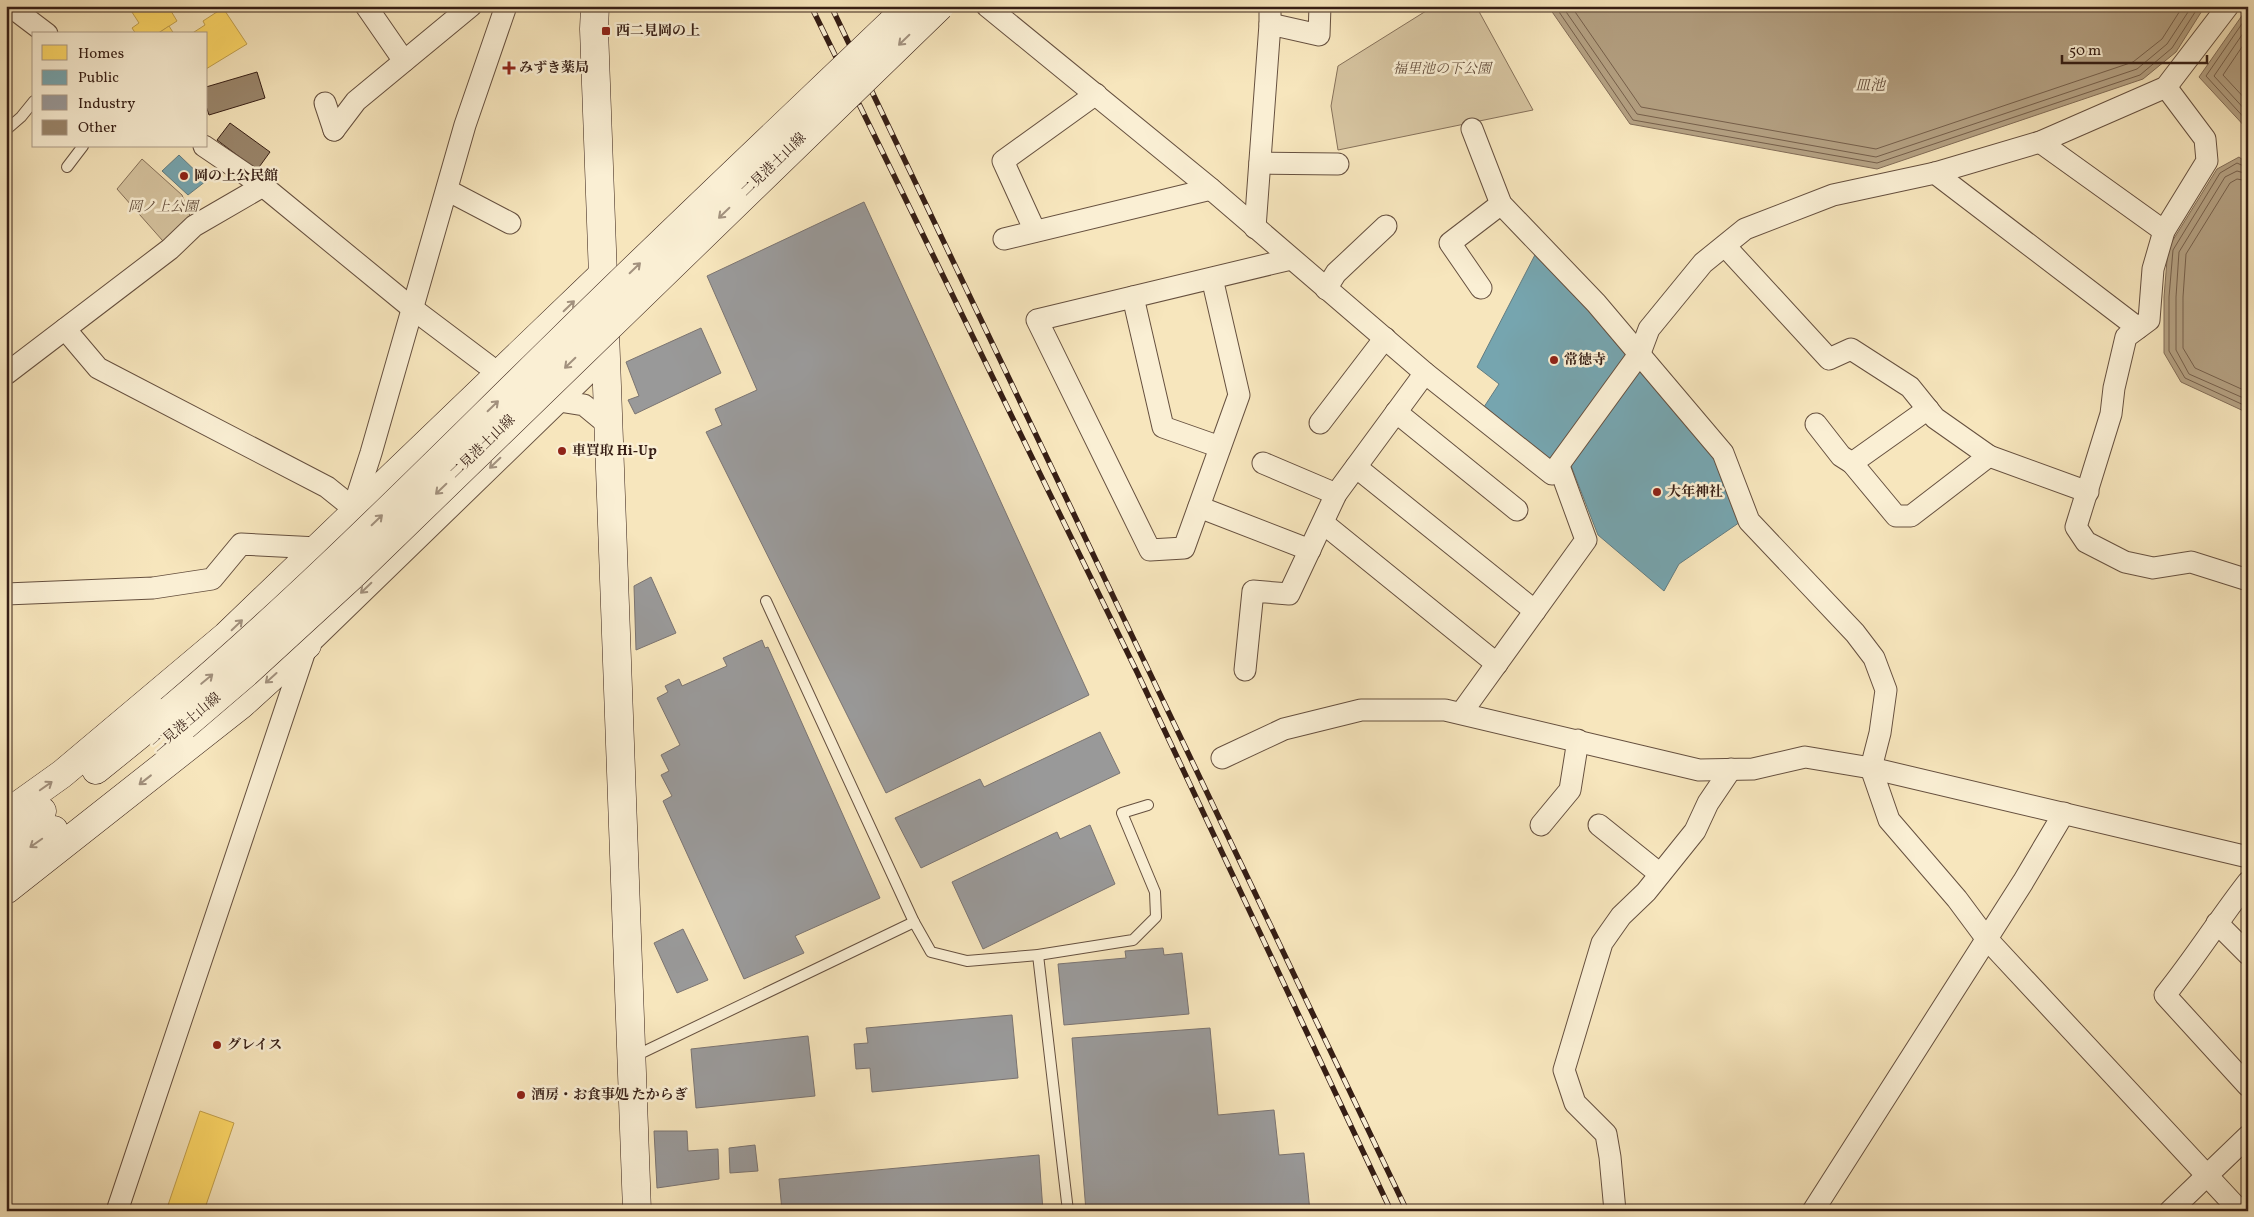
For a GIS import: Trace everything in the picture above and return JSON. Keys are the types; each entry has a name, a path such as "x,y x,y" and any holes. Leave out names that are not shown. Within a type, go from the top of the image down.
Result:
{"main road":[{"path":"595,6 594,29 607,424 637,1211"},
{"name":"二見港土山線","path":"6,864 44,838 177,718 228,661 365,532 602,300 909,6"},
{"name":"二見港土山線","path":"6,836 177,718 246,673 348,579 940,6"},
{"path":"6,814 62,774 219,642 602,275"},
{"path":"6,890 242,704 307,646"}],"street":[{"path":"10,6 44,32"},
{"path":"366,6 404,62"},
{"path":"325,103 334,130 356,102 471,6"},
{"path":"117,1211 352,513 413,310 465,125 506,6"},
{"path":"987,6 1211,188 1425,373 1552,474 1640,353 1649,329 1703,263 1745,229 1832,195 1935,173 2040,142 2166,87 2228,6"},
{"path":"1255,228 1270,15 1319,35 1320,6"},
{"path":"2166,87 2204,140 2207,161 2164,231 2153,269 2149,320 2126,336 2114,388 2111,414 2076,527 2086,542 2125,562 2153,568 2191,562 2248,580"},
{"path":"1035,231 1003,161 1096,94"},
{"path":"1472,128 1501,204 1596,303 1723,453 1749,521 1855,633 1874,658 1886,690 1880,733 1871,768 1889,820 1957,899 1986,938 2207,1173 2240,1211"},
{"path":"2040,142 2164,231"},
{"path":"207,148 262,186 413,310 498,373 559,401 584,405 607,424"},
{"path":"1260,163 1338,164"},
{"path":"1935,173 2138,328"},
{"path":"6,374 170,249 194,226 262,186"},
{"path":"1004,239 1211,188"},
{"path":"447,190 510,223"},
{"path":"1481,288 1450,243 1501,204"},
{"path":"1326,289 1336,273 1386,226"},
{"path":"1725,246 1829,359 1851,349 1910,387 1935,418 1988,456 2088,492"},
{"path":"1212,278 1239,395 1184,548 1150,550 1037,320 1291,259"},
{"path":"1133,297 1163,427 1220,448"},
{"path":"65,329 98,368 327,487 352,513"},
{"path":"1320,423 1385,338"},
{"path":"307,646 606,356"},
{"path":"1245,670 1252,591 1289,594 1336,494 1425,373"},
{"path":"1852,463 1928,409"},
{"path":"1396,412 1517,510"},
{"path":"1816,424 1841,456 1852,463 1896,516 1911,516 1988,456"},
{"path":"1263,463 1336,494"},
{"path":"1462,712 1586,540 1559,466"},
{"path":"1356,467 1535,611"},
{"path":"1198,508 1310,550"},
{"path":"1323,523 1497,664"},
{"path":"6,594 153,588 212,579 241,544 318,548"},
{"path":"1222,758 1284,729 1361,710 1445,710 1462,712 1699,770 1753,769 1805,757 1871,768 2248,857"},
{"path":"1541,825 1570,790 1578,740"},
{"path":"1615,1211 1606,1134 1575,1103 1564,1070 1602,943 1620,916 1646,892 1695,831 1708,803 1731,769"},
{"path":"1813,1211 2023,882 2064,813"},
{"path":"1599,825 1660,874"},
{"path":"2248,882 2217,923 2195,958 2165,995 2248,1086"},
{"path":"2217,923 2248,954"},
{"path":"2170,1211 2207,1173 2248,1136"}],"lane":[{"path":"6,130 21,117 32,103"},
{"path":"66,167 81,148"},
{"path":"766,601 914,922 931,952 967,961 1038,955 1133,940 1156,917 1155,892 1122,813 1148,805"},
{"path":"630,1059 914,922"},
{"path":"1038,955 1068,1211"}],"green space":[{"name":"福里池の下公園","path":"1434,6 1476,6 1533,110 1338,150 1331,106 1338,66"},
{"name":"岡ノ上公園","path":"142,159 182,195 194,226 170,249 117,189"}],"water":[{"name":"皿池","path":"1548,6 2205,6 2176,52 2143,79 1877,169 1630,124"},
{"path":"2248,7 2248,130 2199,77"},
{"path":"2239,157 2248,164 2248,413 2181,382 2164,353 2164,297 2168,248 2217,169"}],"building: Homes":[{"path":"128,6 176,6 171,11 177,21 160,32 135,32 132,28 139,23"},
{"path":"223,8 247,44 208,68 208,32 194,32 205,25 203,21"},
{"path":"169,26 173,32 160,32"},
{"path":"200,1111 234,1123 204,1211 166,1211"}],"building: Public":[{"name":"岡の上公民館","path":"179,155 206,181 188,195 162,171"},
{"name":"常徳寺","path":"1537,251 1631,352 1553,464 1482,410 1499,384 1477,367"},
{"name":"大年神社","path":"1642,366 1717,454 1743,520 1679,564 1664,591 1598,535 1570,463"}],"building: Industry":[{"path":"864,202 1089,695 886,793 706,432 722,425 715,409 757,390 707,276"},
{"path":"701,328 721,373 635,414 628,400 639,396 626,362"},
{"path":"651,577 676,633 636,650 634,586"},
{"path":"762,640 765,648 768,647 880,898 795,936 804,953 744,979 663,801 672,796 661,775 669,771 661,755 680,745 657,698 668,692 665,686 679,679 682,686 727,666 723,658"},
{"path":"1100,732 1120,773 921,868 895,818 980,779 984,787"},
{"path":"1090,825 1115,884 983,949 952,882 1057,832 1060,839"},
{"path":"683,929 708,980 677,993 654,943"},
{"path":"1163,948 1164,955 1182,953 1189,1014 1064,1025 1058,964 1126,958 1125,951"},
{"path":"1012,1015 1018,1078 872,1092 870,1068 856,1069 854,1044 868,1043 866,1028"},
{"path":"1210,1028 1218,1115 1274,1110 1279,1155 1304,1153 1310,1211 1086,1211 1072,1038"},
{"path":"808,1036 815,1096 696,1108 691,1049"},
{"path":"654,1131 687,1131 688,1151 718,1149 719,1179 657,1188"},
{"path":"755,1145 758,1171 730,1173 729,1148"},
{"path":"1039,1155 1043,1211 782,1211 779,1179"}],"building: Other":[{"path":"257,72 265,98 209,115 208,86"},
{"path":"230,123 270,152 257,170 217,140"}],"railway":[{"path":"811,6 1137,672 1391,1211"},
{"path":"831,6 1407,1211"}],"place":[{"name":"西二見岡の上","path":"606,31"},
{"name":"みずき薬局","path":"509,68"},
{"name":"岡の上公民館","path":"184,176"},
{"name":"常徳寺","path":"1554,360"},
{"name":"車買取 Hi-Up","path":"562,451"},
{"name":"大年神社","path":"1657,492"},
{"name":"グレイス","path":"217,1045"},
{"name":"酒房・お食事処 たからぎ","path":"521,1095"}]}
